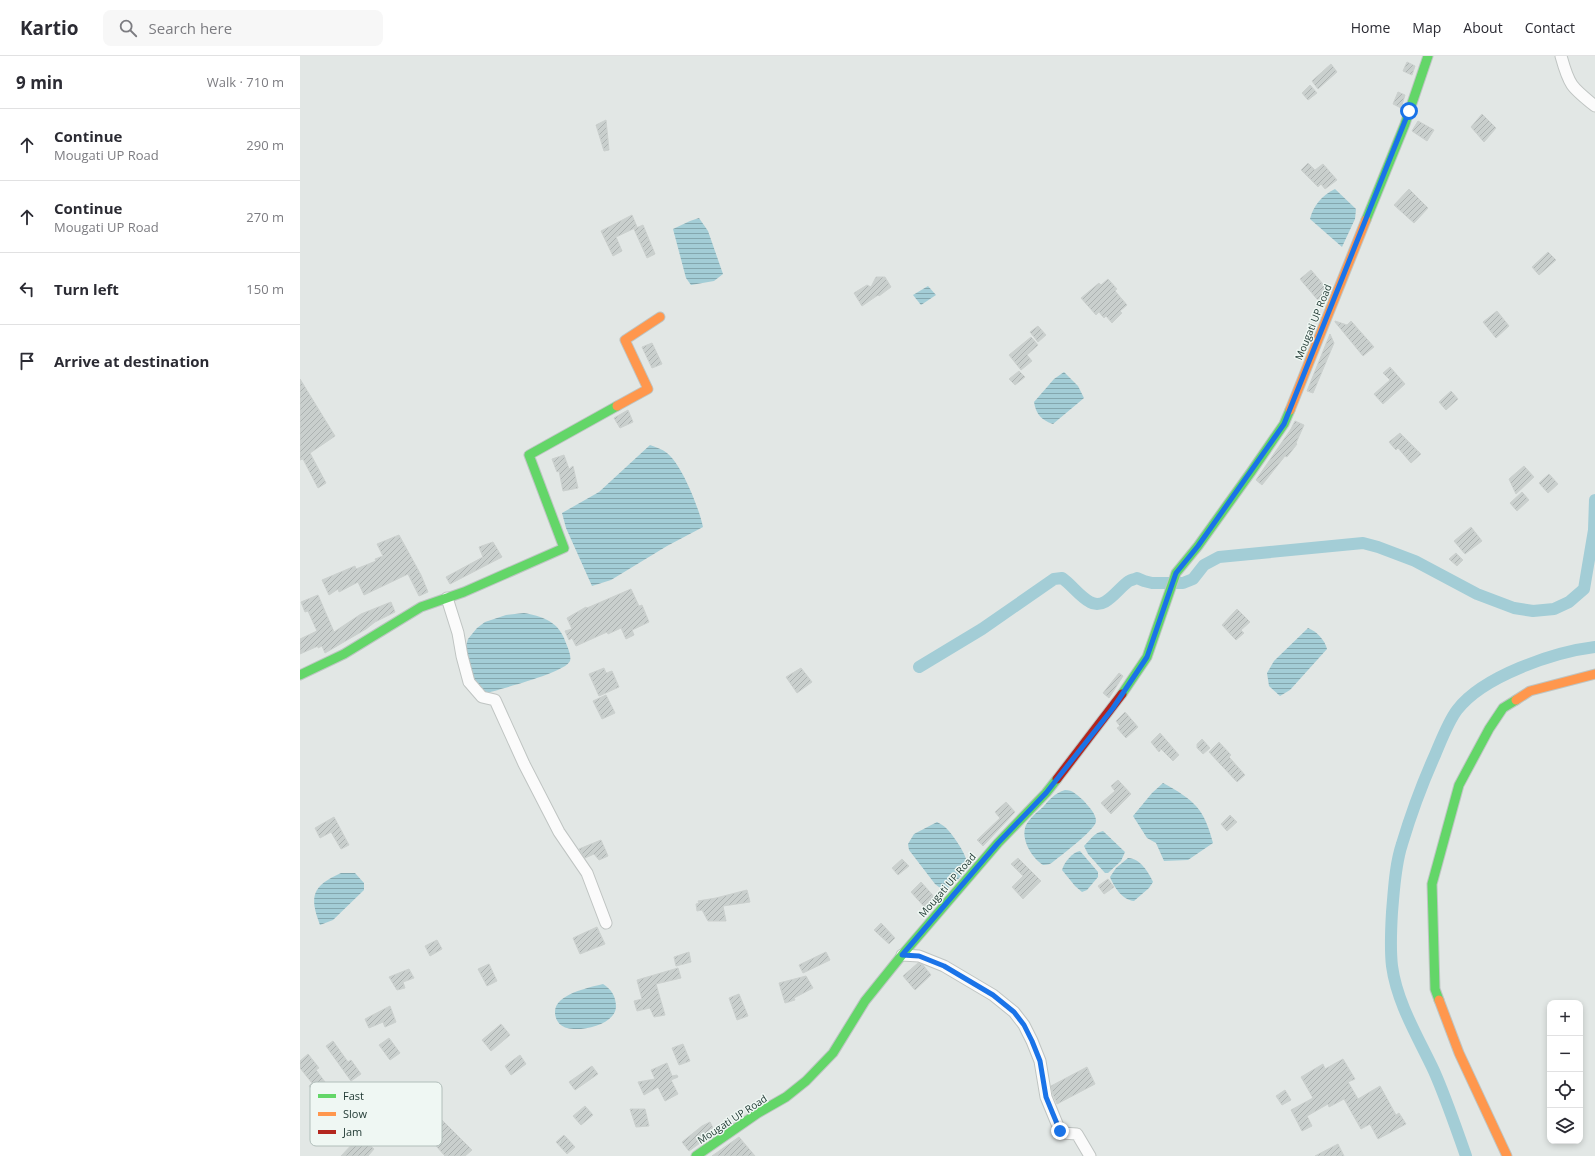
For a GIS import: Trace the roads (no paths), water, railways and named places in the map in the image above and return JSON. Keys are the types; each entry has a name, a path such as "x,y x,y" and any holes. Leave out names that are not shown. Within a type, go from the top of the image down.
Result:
{"street":[{"name":"Mougati UP Road","path":"696,1156 758,1113 786,1097 806,1081 833,1053 866,1000 902,955 998,843 1046,793 1113,708 1147,657 1176,573 1198,546 1284,424 1405,124 1428,56"},
{"path":"1561,56 1569,82 1581,95 1595,106"},
{"path":"300,675 344,654 421,607 464,592 564,548 529,455 648,389 625,340 660,317"},
{"path":"447,598 458,633 469,682 482,697 495,700 524,764 559,832 587,873 606,923"},
{"path":"1507,1156 1459,1053 1435,989 1432,884 1459,785 1489,729 1503,708 1530,691 1595,674"},
{"path":"902,955 919,956 944,966 993,995 1014,1012 1024,1025 1040,1061 1046,1097 1060,1131 1062,1133 1077,1134 1090,1156"}],"water":[{"path":"1335,189 1356,209 1355,219 1342,247 1310,219 1313,210 1319,201 1326,194"},
{"path":"699,218 708,231 723,274 714,281 691,285 686,278 673,229"},
{"path":"928,286 936,295 921,305 913,295"},
{"path":"1064,372 1078,386 1084,398 1053,424 1045,421 1040,416 1036,410 1034,402 1054,379"},
{"path":"650,445 661,449 673,459 694,498 703,527 667,546 611,580 592,586 566,528 562,513 599,492"},
{"path":"524,613 548,620 557,627 564,638 570,656 570,661 557,671 484,694 477,690 463,657 468,639 477,628 485,622 506,615"},
{"path":"1308,628 1320,636 1327,649 1290,690 1280,696 1269,686 1267,673 1274,661"},
{"path":"1163,783 1183,795 1196,806 1206,821 1210,831 1213,843 1188,860 1164,861 1156,843 1147,838 1133,816 1152,793"},
{"path":"1065,790 1073,792 1083,800 1093,812 1096,821 1091,829 1071,848 1052,863 1043,865 1035,858 1028,848 1025,836 1026,825 1052,797"},
{"path":"937,822 945,827 955,839 966,858 967,863 966,870 944,891 935,884 909,850 908,844 914,834"},
{"path":"1103,831 1125,852 1121,861 1108,873 1105,873 1088,854 1084,846 1095,835"},
{"path":"1080,851 1098,872 1098,877 1087,890 1082,892 1062,870 1069,858"},
{"path":"1128,858 1136,860 1140,863 1153,882 1149,888 1134,901 1122,896 1116,889 1110,877 1116,868"},
{"path":"341,873 355,873 364,883 364,890 333,920 320,925 314,899 316,893 324,883"},
{"path":"603,984 611,991 615,999 616,1007 610,1018 604,1023 596,1026 580,1029 563,1027 559,1023 556,1018 555,1010 563,998 579,990"}],"waterway":[{"path":"919,667 982,629 1054,579 1062,578 1086,600 1096,604 1101,604 1111,598 1129,581 1137,578 1152,583 1183,583 1193,579 1204,565 1219,557 1363,543 1415,561 1477,594 1514,608 1533,611 1554,609 1569,602 1584,589 1594,530 1595,500"},
{"path":"1466,1156 1443,1092 1403,1007 1395,980 1391,959 1391,925 1395,878 1400,852 1405,833 1426,777 1445,732 1457,710 1469,698 1501,676 1540,660 1560,654 1595,647"}]}
